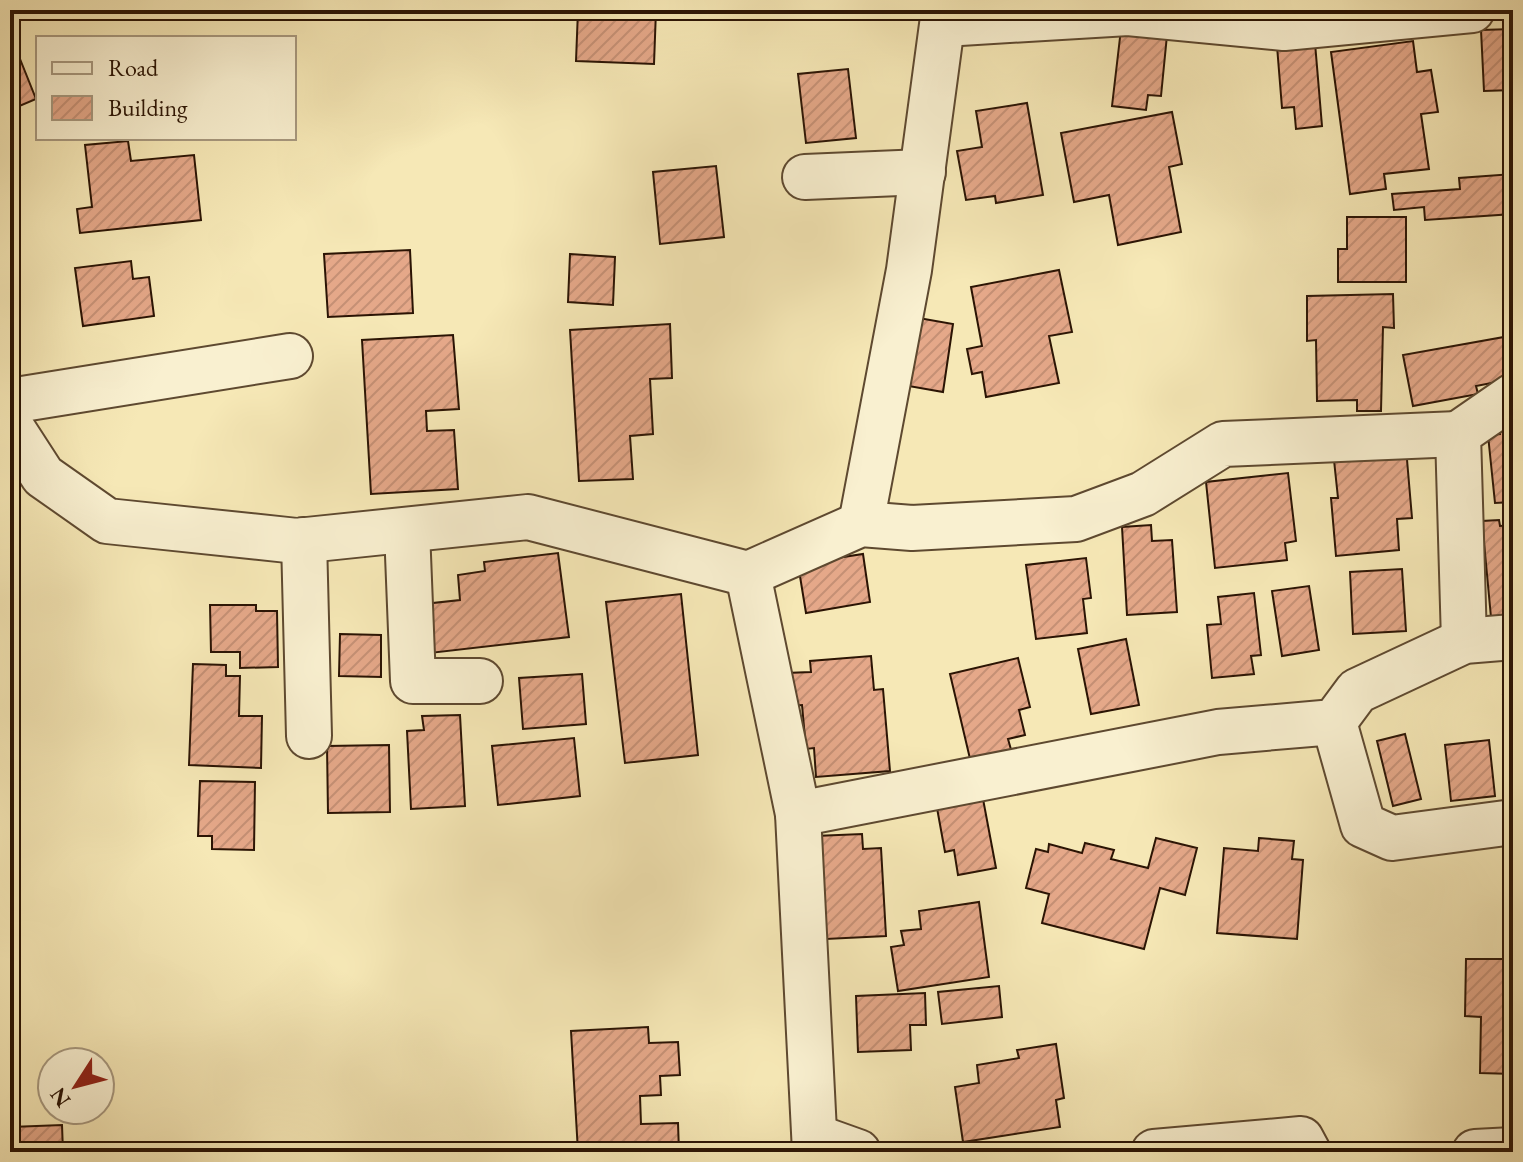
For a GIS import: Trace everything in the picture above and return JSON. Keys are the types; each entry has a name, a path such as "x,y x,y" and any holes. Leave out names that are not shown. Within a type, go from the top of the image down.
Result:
{"street":[{"path":"861,524 909,270 944,17 1128,13 1284,28 1472,10"},
{"path":"805,177 923,172"},
{"path":"10,401 290,356"},
{"path":"10,425 43,476 107,521 304,540 528,517 748,574 861,524 912,528 1076,519 1143,494 1223,444 1458,434 1513,396"},
{"path":"1458,434 1464,641"},
{"path":"407,530 413,681 480,681"},
{"path":"304,540 309,736"},
{"path":"748,574 798,814 815,1144 858,1152"},
{"path":"798,814 1218,732 1334,722 1357,691 1464,641 1513,637"},
{"path":"1334,722 1363,825 1392,838 1513,822"},
{"path":"1154,1152 1301,1139 1308,1152"},
{"path":"1475,1152 1513,1150"}],"building":[{"path":"578,10 656,10 654,64 576,61"},
{"path":"1121,29 1167,35 1161,96 1148,95 1146,110 1112,106"},
{"path":"1513,29 1513,90 1484,91 1481,30"},
{"path":"10,34 36,99 10,110"},
{"path":"1413,41 1417,72 1431,70 1438,112 1421,114 1429,169 1384,174 1386,189 1350,194 1331,52"},
{"path":"1315,43 1322,126 1296,129 1294,107 1282,108 1277,46"},
{"path":"848,69 856,138 806,143 798,74"},
{"path":"1027,103 1043,195 996,203 995,196 966,200 957,151 982,147 976,111"},
{"path":"1172,112 1182,164 1169,167 1181,232 1118,245 1109,195 1074,202 1061,133"},
{"path":"128,141 131,161 194,155 201,220 80,233 77,209 92,207 85,145"},
{"path":"716,166 724,237 660,244 653,172"},
{"path":"1513,174 1513,214 1425,220 1424,207 1394,210 1392,194 1460,189 1459,178"},
{"path":"1347,217 1406,217 1406,282 1338,282 1338,249 1347,249"},
{"path":"410,250 413,313 328,317 324,254"},
{"path":"570,254 615,257 613,305 568,302"},
{"path":"131,261 133,279 149,277 154,316 83,326 75,268"},
{"path":"1059,270 1072,332 1049,336 1059,383 986,397 982,372 972,374 967,349 982,346 971,287"},
{"path":"1393,294 1394,328 1383,327 1381,411 1357,411 1357,400 1317,401 1316,340 1307,341 1307,296"},
{"path":"913,317 953,324 943,392 903,385"},
{"path":"670,324 672,378 650,379 653,434 630,436 633,479 579,481 570,330"},
{"path":"453,335 459,409 426,411 427,431 454,430 458,489 371,494 362,340"},
{"path":"1504,337 1512,379 1476,386 1478,394 1413,406 1403,355"},
{"path":"1513,424 1513,502 1495,503 1488,435 1500,434 1499,425"},
{"path":"1406,448 1412,518 1397,519 1399,550 1336,556 1331,498 1338,498 1334,460"},
{"path":"1288,473 1296,541 1285,543 1287,560 1215,568 1206,482"},
{"path":"1499,520 1500,526 1513,525 1513,626 1492,628 1482,521"},
{"path":"1151,525 1152,541 1172,540 1177,612 1127,615 1122,527"},
{"path":"558,553 569,637 430,653 424,604 460,600 458,575 485,571 484,562"},
{"path":"863,554 870,602 806,613 798,564"},
{"path":"1086,558 1091,598 1083,599 1087,633 1036,639 1026,565"},
{"path":"1402,569 1406,631 1353,634 1350,572"},
{"path":"1309,586 1319,650 1282,656 1272,591"},
{"path":"1254,593 1261,655 1251,656 1254,674 1212,678 1207,625 1221,624 1218,597"},
{"path":"681,594 698,755 625,763 606,602"},
{"path":"210,605 256,605 256,611 277,611 278,667 240,668 240,652 211,652"},
{"path":"340,634 381,635 381,677 339,676"},
{"path":"1126,639 1139,705 1091,714 1078,649"},
{"path":"871,656 874,690 883,689 890,771 816,777 814,748 806,749 802,705 789,706 786,673 811,672 810,661"},
{"path":"1018,658 1030,707 1019,710 1025,735 1008,739 1012,753 971,763 950,674"},
{"path":"193,664 226,665 226,676 240,676 239,716 262,716 261,768 189,765"},
{"path":"582,674 586,724 523,729 519,678"},
{"path":"1513,694 1513,743 1508,743 1503,695"},
{"path":"460,715 465,806 411,809 407,731 424,730 422,716"},
{"path":"1405,734 1421,799 1393,806 1377,741"},
{"path":"574,738 580,796 498,805 492,746"},
{"path":"1489,740 1495,796 1451,801 1445,745"},
{"path":"389,745 390,812 328,813 327,746"},
{"path":"200,781 255,782 254,850 212,849 212,836 198,836"},
{"path":"983,799 996,868 958,875 954,850 945,852 937,808"},
{"path":"862,834 863,849 881,848 886,936 826,939 815,836"},
{"path":"1156,838 1197,848 1185,895 1160,888 1144,949 1042,923 1049,894 1026,888 1036,849 1048,852 1049,844 1082,853 1085,843 1114,850 1111,859 1148,868"},
{"path":"1259,838 1294,841 1292,859 1303,860 1297,939 1217,933 1224,848 1258,851"},
{"path":"979,902 989,977 898,991 891,947 904,945 901,931 921,929 919,911"},
{"path":"1466,959 1513,959 1513,1074 1480,1073 1481,1017 1465,1016"},
{"path":"999,986 1002,1017 942,1024 938,992"},
{"path":"925,993 926,1025 910,1025 911,1050 858,1052 856,996"},
{"path":"648,1027 649,1043 678,1042 680,1075 660,1076 661,1095 640,1096 641,1124 678,1123 679,1152 578,1152 571,1031"},
{"path":"1056,1044 1064,1098 1056,1100 1060,1127 963,1142 955,1087 979,1083 977,1065 1019,1058 1017,1050"},
{"path":"62,1126 63,1152 12,1152 11,1127"}]}
